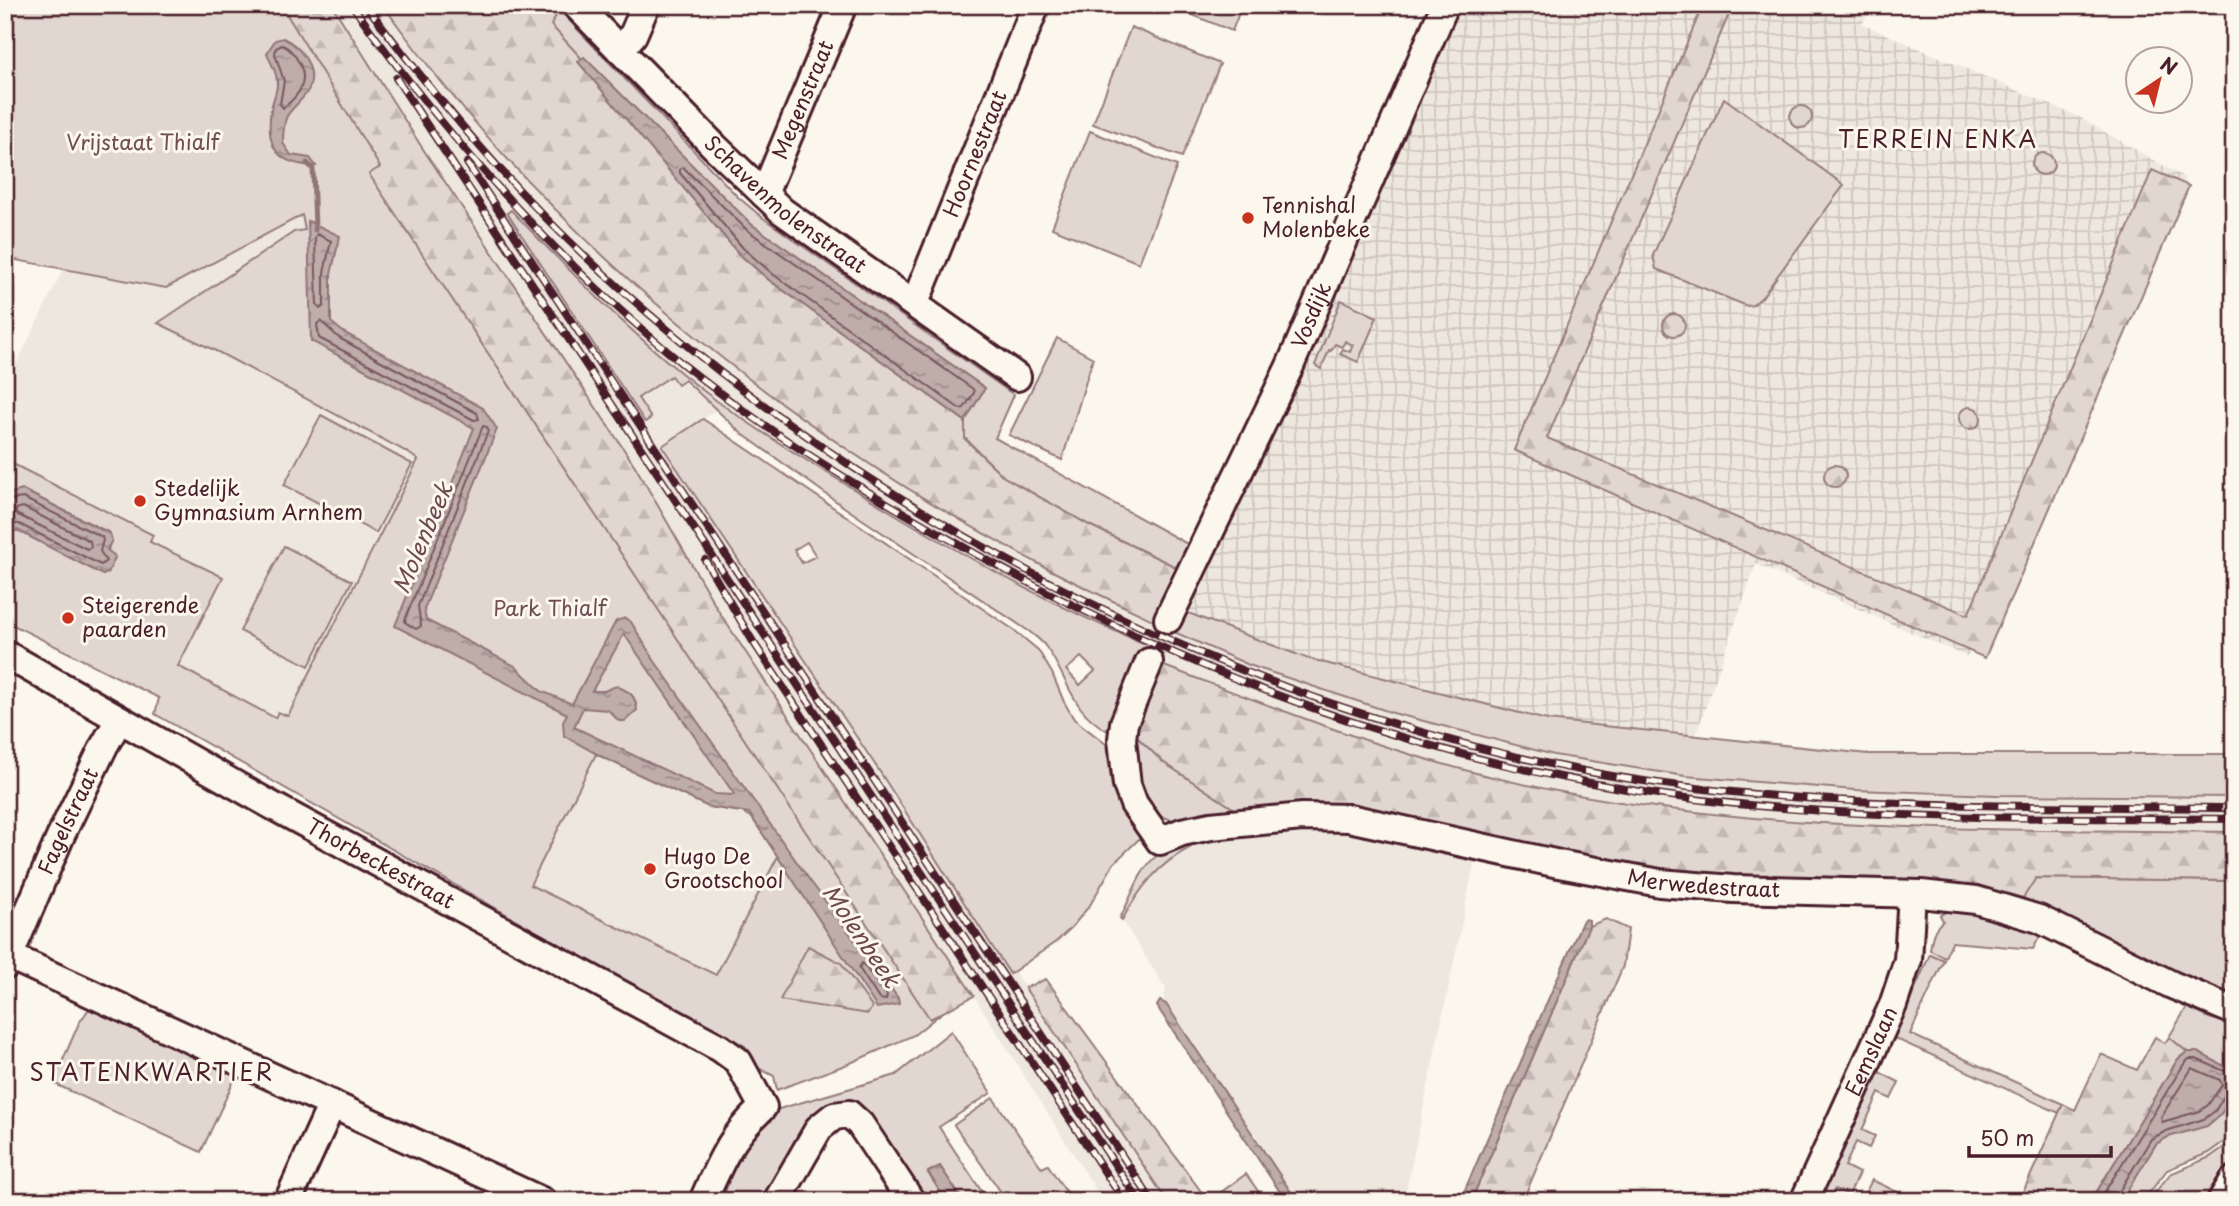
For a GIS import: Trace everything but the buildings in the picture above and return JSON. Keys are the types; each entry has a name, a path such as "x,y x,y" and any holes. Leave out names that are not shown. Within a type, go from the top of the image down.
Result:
{"street":[{"name":"Schavenmolenstraat","path":"576,5 791,218 1017,377"},
{"path":"620,50 633,35 646,5"},
{"name":"Megenstraat","path":"764,194 843,5"},
{"name":"Hoornestraat","path":"915,303 1036,5"},
{"name":"Vosdijk","path":"1168,619 1290,366 1445,5"},
{"name":"Thorbeckestraat","path":"5,654 119,720 738,1060 763,1107 731,1142 702,1201"},
{"name":"Merwedestraat","path":"1149,662 1124,723 1122,738 1127,785 1134,804 1160,841 1182,832 1212,826 1302,817 1349,818 1660,883 1733,889 1912,894 1976,900 2039,919 2182,990 2234,1011"},
{"name":"Fagelstraat","path":"7,958 62,833 119,720"},
{"name":"Eemslaan","path":"1804,1201 1893,1004 1908,960 1912,894"},
{"path":"7,958 332,1104 494,1191 542,1201"},
{"path":"288,1201 332,1104"},
{"path":"777,1201 819,1128 834,1116 849,1114 860,1124 911,1201"},
{"path":"2221,1201 2234,1180"}],"shaded area":[{"path":"332,5 383,5 422,60 534,189 614,267 685,330 773,398 901,484 1041,565 1172,631 1249,665 1393,713 1554,755 1685,776 1855,790 1997,795 2234,797 2234,832 1863,825 1732,817 1626,803 1480,774 1359,740 1156,663 1050,610 720,408 669,441 1167,1201 1103,1201 974,996 719,612 635,466 421,146"},
{"path":"1455,5 1873,5 1862,24 2077,116 2185,178 1967,657 1756,564 1696,735 1546,720 1306,658 1183,611 1253,475"},
{"path":"302,214 306,232 474,428 318,776 5,619 5,388 63,269 166,288"},
{"name":"Hugo De Grootschool","path":"589,749 709,807 749,813 778,856 716,976 523,882"},
{"path":"1329,825 1476,855 1404,1201 1297,1201 1163,1002 1166,989 1122,920 1149,878 1165,862 1192,844 1191,836"}],"green space":[{"name":"Park Thialf","path":"5,5 330,5 538,341 968,992 914,1035 848,1064 777,1090 774,1076 758,1068 745,1046 697,1021 698,1017 692,1017 627,983 155,714 159,698 5,621 5,542 10,533 17,530 103,575 110,533 23,490 8,494 5,499 5,460 153,535 150,542 223,577 178,666 275,718 278,712 288,716 418,460 220,353 158,323 294,232 305,230 302,215 166,288 5,258","holes":["596,754 709,807 742,812 752,818 778,856 716,975 530,885"]},
{"path":"281,5 332,5 421,146 635,466 719,612 974,996 930,1019 369,174 380,167"},
{"path":"383,5 554,5 559,10 551,25 582,59 579,62 738,253 769,280 965,421 965,439 1004,477 1089,525 1180,569 1155,621 1055,572 946,512 854,454 765,391 679,323 598,251 521,174 449,92"},
{"path":"1168,5 1242,5 1232,31"},
{"path":"1703,5 1733,5 1547,438 1968,615 2152,170 2189,186 1985,658 1514,450"},
{"path":"559,10 738,197 763,218 1014,395 995,438 1191,546 1180,569 1089,525 1004,477 965,438 965,421 985,388 751,224 550,25"},
{"path":"1131,27 1220,64 1182,157 1093,124"},
{"path":"1724,98 1844,185 1762,297 1753,305 1747,306 1656,269 1653,255"},
{"path":"1801,106 1809,109 1812,117 1809,125 1801,128 1793,125 1790,117 1793,109"},
{"path":"1090,131 1177,166 1139,263 1052,228"},
{"path":"2043,153 2051,156 2054,164 2051,172 2043,175 2035,172 2032,164 2035,156"},
{"path":"511,210 585,286 662,357 757,429 983,565 1050,601 1155,648 1122,690 1108,731 1095,723 1078,704 1054,659 1037,637 844,507 741,433 685,380 678,385 671,376 638,398 651,418 645,422 507,213","holes":["1081,657 1095,671 1080,685 1066,670"]},
{"path":"1341,300 1377,317 1358,362 1340,354 1343,349 1350,352 1353,345 1345,341 1342,347 1335,344 1331,351 1329,350 1321,369 1315,365"},
{"path":"1674,314 1682,317 1685,325 1682,333 1674,336 1666,333 1663,325 1666,317"},
{"path":"1057,338 1093,358 1062,460 1009,435"},
{"path":"1970,407 1978,410 1981,418 1978,426 1970,429 1962,426 1959,418 1962,410"},
{"path":"321,415 412,464 376,533 284,485"},
{"path":"703,419 1014,630 1038,650 1074,719 1106,744 1112,786 1140,838 1114,863 1090,905 1057,941 1010,974 878,769 662,446","holes":["807,542 816,556 802,563 794,550"]},
{"path":"1835,465 1843,468 1846,476 1843,484 1835,487 1827,484 1824,476 1827,468"},
{"path":"284,546 352,581 309,666 240,631"},
{"path":"1183,611 1306,658 1547,720 1868,754 2234,754 2234,797 1997,795 1855,790 1685,776 1554,755 1393,713 1249,665 1172,631"},
{"path":"1156,663 1316,723 1439,763 1573,794 1666,809 1855,825 2234,832 2234,881 2036,878 2023,898 1976,885 1663,874 1367,808 1311,803 1306,810 1242,814 1163,762 1135,735 1136,715"},
{"path":"1135,735 1163,762 1242,814 1176,821 1152,814 1136,783"},
{"path":"1192,843 1191,847 1159,869 1136,897 1122,920 1120,918 1136,883 1152,860 1166,850"},
{"path":"2035,878 2234,881 2234,975 2228,996 2023,898"},
{"path":"1955,907 2043,931 2033,949 1952,942 1945,957 1930,950 1931,941 1935,930 1943,921 1940,915"},
{"path":"1606,919 1628,929 1623,966 1523,1200 1471,1201 1589,926"},
{"path":"808,946 841,963 872,1007 868,1014 780,1000"},
{"path":"1930,954 1944,960 1910,1034 2063,1104 2059,1113 1894,1038"},
{"path":"1046,979 1208,1201 1167,1201 1025,988"},
{"path":"91,1006 237,1074 201,1152 53,1083 79,1023"},
{"path":"2187,1007 2209,1018 2234,1025 2234,1071 2197,1052 2187,1052 2169,1037"},
{"path":"951,1031 991,1093 939,1127 988,1201 963,1201 940,1166 928,1173 946,1201 922,1201 859,1104 814,1115 765,1201 722,1201 747,1129 772,1111 896,1075"},
{"path":"2155,1037 2165,1043 2169,1037 2187,1052 2178,1059 2091,1201 2019,1201 2063,1104 2075,1110 2101,1054 2137,1070"},
{"path":"1879,1072 1899,1082 1891,1099 1879,1093 1862,1130 1875,1136 1869,1148 1856,1142 1845,1166 1859,1173 1849,1195 1835,1189 1830,1201 1820,1201"},
{"path":"2234,1093 2232,1136 2208,1153 2167,1170 2143,1201 2121,1201 2156,1144 2168,1137 2207,1125 2220,1115"},
{"path":"993,1098 1042,1168 1048,1165 1072,1201 997,1201 1003,1195 954,1125"},
{"path":"2234,1140 2234,1158 2207,1201 2148,1201 2170,1174 2210,1157"},
{"path":"1246,1174 1265,1201 1209,1201"},
{"path":"1872,1180 1916,1201 1861,1201"}],"water":[{"path":"283,38 301,51 309,64 311,79 306,94 287,116 283,143 291,155 310,158 316,166 283,158 277,152 270,135 277,80 267,53 275,40"},
{"path":"584,57 751,224 985,388 965,421 769,280 738,253 578,62"},
{"path":"308,221 340,236 331,274 331,322 343,332 483,408 497,429 424,609 426,620 515,666 541,691 572,704 616,621 625,618 631,622 654,660 811,882 898,998 899,1004 877,1008 749,813 709,807 606,759 564,736 563,721 567,714 395,626 474,428 311,341","holes":["624,634 734,794 715,794 574,727 583,708 608,710 619,721 625,721 637,710 633,697 621,688 616,686 604,691 592,691"]},
{"path":"23,490 110,534 112,540 107,550 115,558 108,573 103,575 17,530 10,534 5,542 5,499 8,494"},
{"path":"1589,920 1589,926 1471,1201 1460,1201 1582,922"},
{"path":"1160,1001 1166,1004 1297,1201 1286,1201 1160,1011 1157,1006"},
{"path":"2187,1052 2197,1052 2234,1071 2234,1093 2220,1115 2207,1126 2168,1137 2156,1144 2121,1201 2091,1201 2178,1059"},
{"path":"940,1166 963,1201 946,1201 928,1172"}],"waterway":[{"name":"Molenbeek","path":"307,163 313,169 315,230"}],"tunnel":[{"path":"1149,662 1168,619"}],"railway":[{"path":"352,5 420,95 493,182 571,264 686,367 788,441 930,528 1105,621 1194,661 1284,698 1469,756 1565,778 1664,795 1735,804 1877,814 2234,819"},
{"path":"366,5 435,94 508,178 560,232 667,329 783,419 908,502 1039,577 1175,642 1314,697 1455,741 1595,773 1753,794 1833,800 1994,806 2234,808"},
{"path":"396,78 1139,1201"},
{"path":"467,163 1152,1201"},
{"path":"705,560 752,640 1124,1201"}],"place":[{"name":"Tennishal Molenbeke","path":"1248,218"},
{"name":"Stedelijk Gymnasium Arnhem","path":"140,501"},
{"name":"Steigerende paarden","path":"68,618"},
{"name":"Hugo De Grootschool","path":"650,869"}],"district":[{"name":"TERREIN ENKA","path":"1938,140"},
{"name":"STATENKWARTIER","path":"152,1073"}],"park label":[{"name":"Vrijstaat Thialf","path":"143,143"}]}
